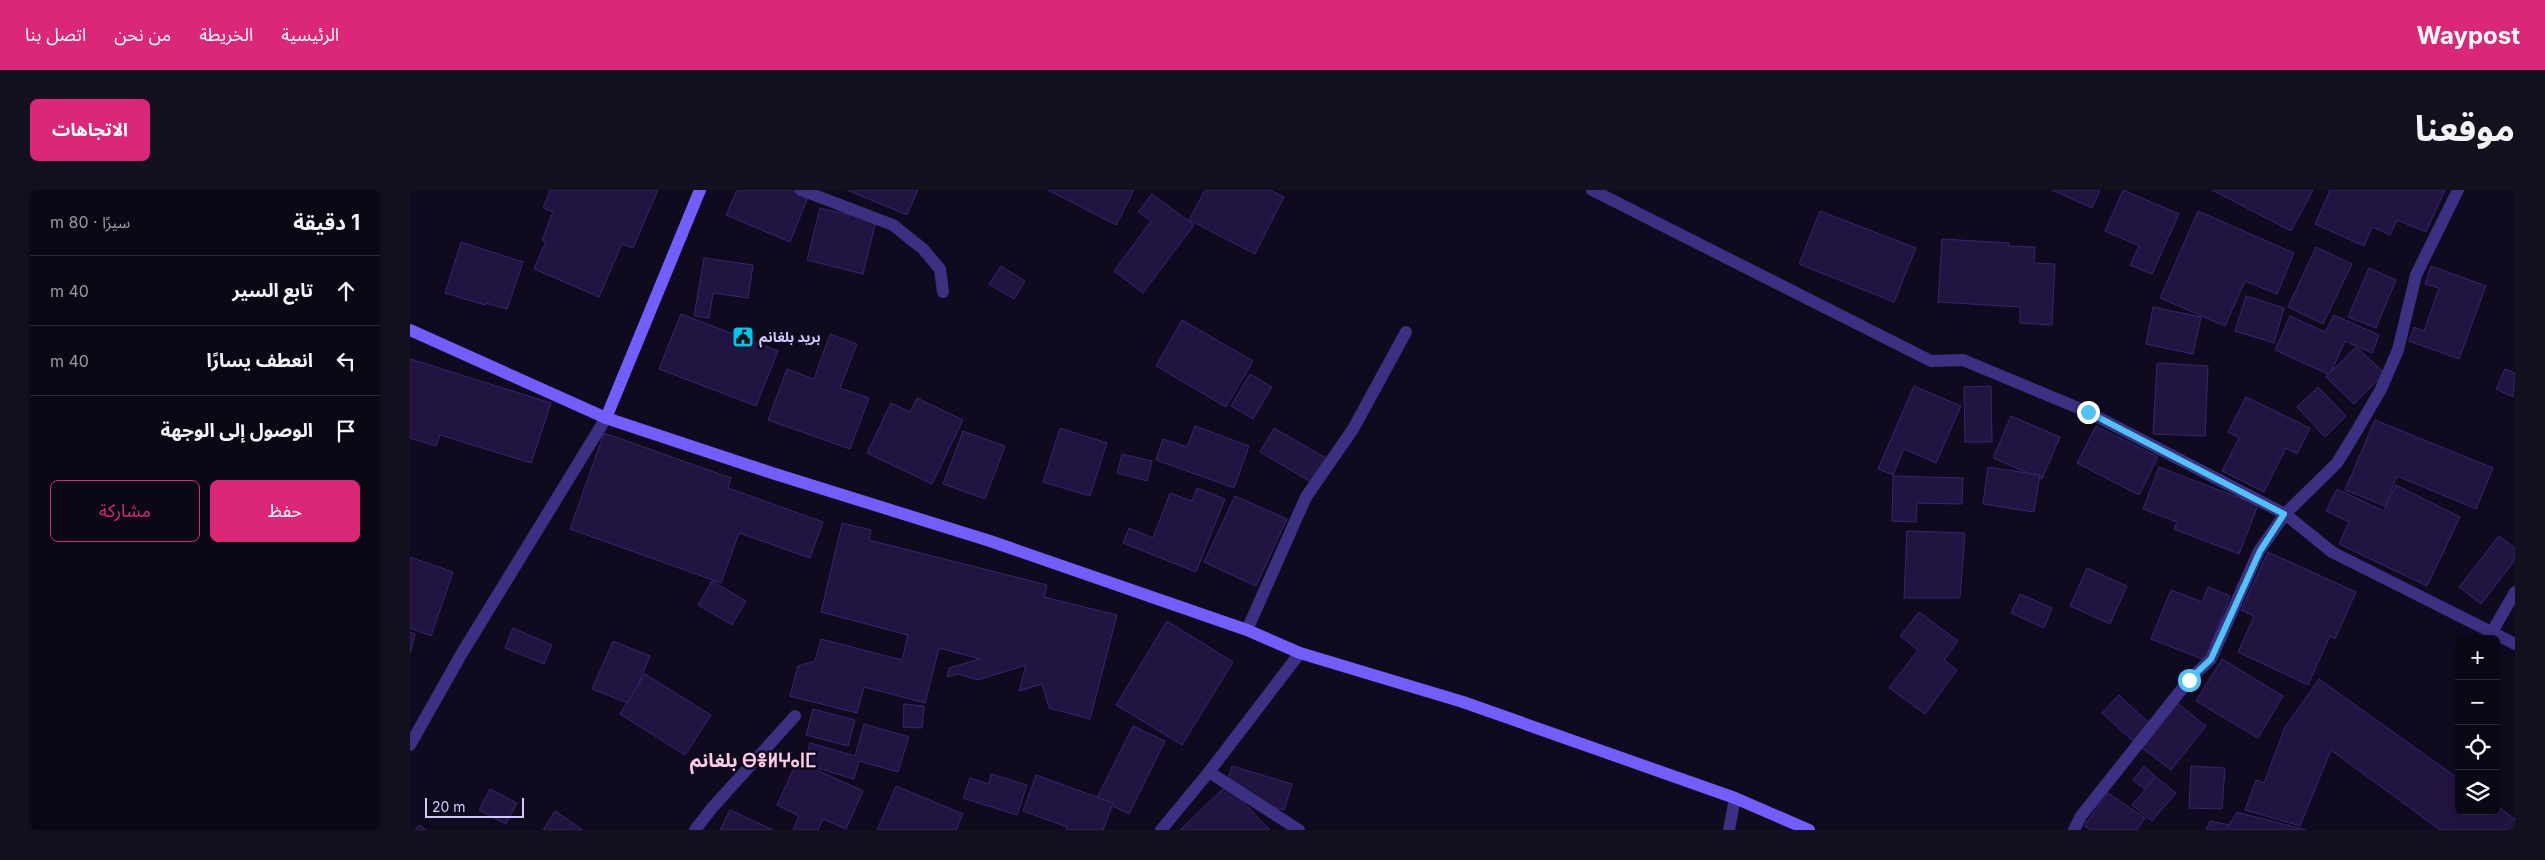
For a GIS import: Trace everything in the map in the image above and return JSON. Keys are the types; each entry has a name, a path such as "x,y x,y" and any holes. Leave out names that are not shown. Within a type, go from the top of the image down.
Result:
{"main road":[{"path":"606,418 700,190"},
{"path":"410,330 606,418 772,473 990,541 1247,630 1300,653 1463,702 1735,798 1809,830"}],"street":[{"path":"801,190 893,225 922,249 940,269 942,292"},
{"path":"1592,190 1931,361 1963,360 2088,412 2284,514 2332,552 2515,644"},
{"path":"2074,830 2081,816 2189,680 2211,659 2260,551 2284,514 2337,463 2381,389 2398,350 2416,275 2458,190"},
{"path":"1247,630 1306,497 1353,430 1406,332"},
{"path":"410,746 462,653 606,418"},
{"path":"2492,632 2515,592"},
{"path":"1161,830 1210,772 1300,653"},
{"path":"695,830 712,808 795,716"},
{"path":"1210,772 1300,830"},
{"path":"1729,830 1735,798"}],"building":[{"path":"550,190 658,190 633,248 622,244 599,297 534,269 546,241 542,240 553,212 543,208"},
{"path":"737,190 791,190 808,197 790,242 726,215"},
{"path":"847,190 918,190 907,215"},
{"path":"1048,190 1134,190 1116,225"},
{"path":"1205,190 1270,190 1284,197 1255,254 1189,220"},
{"path":"2052,190 2100,190 2092,208"},
{"path":"2123,190 2179,214 2152,274 2130,265 2139,246 2105,231"},
{"path":"2212,190 2313,190 2291,231"},
{"path":"2330,190 2445,190 2426,232 2397,220 2390,235 2372,227 2364,246 2315,224"},
{"path":"1152,194 1194,225 1143,293 1114,271 1151,221 1138,212"},
{"path":"820,208 876,221 863,274 807,260"},
{"path":"1820,211 1916,248 1894,302 1799,264"},
{"path":"2198,211 2294,253 2277,294 2245,281 2225,326 2160,298"},
{"path":"1942,239 2009,243 2009,246 2035,247 2034,263 2055,264 2052,325 2020,323 2020,307 1938,302"},
{"path":"461,242 523,262 507,309 486,303 485,305 445,293"},
{"path":"2316,247 2352,264 2323,324 2288,307"},
{"path":"704,258 753,265 748,298 713,293 709,318 694,316"},
{"path":"1001,266 1025,281 1014,299 989,284"},
{"path":"2431,266 2486,286 2459,359 2409,341 2414,327 2424,331 2439,288 2425,284"},
{"path":"2369,268 2396,280 2376,328 2348,317"},
{"path":"2246,296 2284,308 2274,343 2235,331"},
{"path":"2153,307 2201,317 2193,354 2146,344"},
{"path":"681,314 778,351 756,406 659,369"},
{"path":"2334,315 2379,335 2372,353 2345,341 2330,375 2275,350 2290,316 2325,332"},
{"path":"1182,320 1253,361 1226,407 1156,366"},
{"path":"830,334 857,344 840,388 869,398 850,449 768,420 787,369 814,379"},
{"path":"2356,347 2385,373 2354,404 2326,377"},
{"path":"410,359 551,403 531,463 440,435 436,446 410,438"},
{"path":"2157,363 2208,366 2205,436 2153,434"},
{"path":"2505,369 2515,373 2513,397 2496,389"},
{"path":"1250,374 1272,387 1253,419 1231,406"},
{"path":"1914,386 1961,406 1936,463 1904,449 1893,475 1878,469"},
{"path":"1991,386 1992,442 1965,442 1964,387"},
{"path":"2318,387 2346,416 2325,437 2297,407"},
{"path":"2246,397 2310,428 2297,454 2286,448 2264,492 2222,471 2239,438 2228,432"},
{"path":"917,398 963,420 932,484 867,453 891,403 910,412"},
{"path":"2011,416 2060,437 2042,479 1993,458"},
{"path":"2375,420 2493,468 2476,509 2397,476 2385,506 2345,490"},
{"path":"1195,426 1249,446 1234,488 1156,460 1163,439 1187,447"},
{"path":"2096,426 2158,457 2139,495 2077,463"},
{"path":"1060,428 1107,443 1090,496 1043,482"},
{"path":"1274,428 1331,461 1316,485 1260,452"},
{"path":"963,431 1005,446 985,499 943,484"},
{"path":"604,433 731,478 728,488 823,522 810,558 739,533 721,583 570,529"},
{"path":"1122,454 1152,461 1147,481 1117,473"},
{"path":"1988,467 2040,475 2034,512 1983,504"},
{"path":"2159,467 2258,505 2239,554 2174,529 2177,522 2143,509"},
{"path":"1893,476 1963,478 1962,504 1917,503 1916,522 1892,521"},
{"path":"2396,485 2460,517 2427,586 2339,544 2349,522 2326,511 2337,489 2384,511"},
{"path":"1197,488 1225,499 1196,572 1123,543 1129,528 1153,538 1170,493 1192,501"},
{"path":"1235,496 1287,519 1256,586 1204,562"},
{"path":"842,523 871,530 869,540 1047,585 1044,597 1117,615 1090,719 1049,708 1042,684 1019,691 1026,665 978,680 958,674 947,677 949,668 980,659 939,648 925,703 864,687 857,713 790,696 798,666 815,661 821,639 902,660 908,635 821,612"},
{"path":"1907,531 1965,533 1960,598 1904,598"},
{"path":"2499,536 2515,548 2515,560 2481,604 2459,587"},
{"path":"2268,552 2356,592 2335,639 2330,636 2308,685 2238,652 2254,616 2241,610"},
{"path":"410,557 453,572 431,636 410,628"},
{"path":"2087,568 2127,586 2110,624 2070,606"},
{"path":"712,581 746,601 732,625 698,605"},
{"path":"2208,587 2230,596 2205,660 2151,639 2171,590 2202,602"},
{"path":"2020,594 2052,608 2044,628 2011,613"},
{"path":"1919,612 1958,641 1944,660 1957,670 1925,714 1889,688 1918,650 1900,636"},
{"path":"1167,621 1233,662 1182,745 1116,705"},
{"path":"513,628 552,645 544,664 505,648"},
{"path":"410,632 415,634 410,653"},
{"path":"613,641 650,656 630,704 592,689"},
{"path":"2222,659 2283,696 2258,738 2196,701"},
{"path":"645,674 711,715 685,755 620,714"},
{"path":"2319,679 2455,776 2455,815 2500,815 2500,808 2515,819 2515,830 2440,830 2331,750 2300,826 2245,810 2256,780 2264,783 2285,727"},
{"path":"2119,695 2150,724 2134,742 2102,713"},
{"path":"2177,703 2206,726 2171,770 2142,748"},
{"path":"904,704 924,706 922,728 903,727"},
{"path":"813,709 855,720 848,746 806,735"},
{"path":"864,724 909,737 898,772 859,761 854,779 804,764 810,743 855,756"},
{"path":"1133,726 1165,741 1129,814 1097,798"},
{"path":"797,761 863,791 846,829 823,819 818,830 793,830 799,816 777,805"},
{"path":"1232,766 1292,784 1284,810 1224,793"},
{"path":"2144,766 2155,776 2144,789 2133,780"},
{"path":"2191,766 2225,768 2222,809 2189,808"},
{"path":"991,774 1027,785 1017,815 963,798 970,778 989,784"},
{"path":"1036,775 1113,803 1103,830 1066,830 1067,827 1023,811"},
{"path":"2156,777 2176,793 2152,821 2132,805"},
{"path":"1227,785 1270,830 1180,830"},
{"path":"896,786 963,814 956,830 877,830"},
{"path":"490,789 517,803 506,824 479,810"},
{"path":"2108,793 2145,818 2137,830 2090,830 2084,826"},
{"path":"730,810 773,830 720,830"},
{"path":"555,811 583,830 543,830"},
{"path":"2237,812 2306,830 2206,830 2210,821 2229,825"},
{"path":"419,825 426,830 415,830"}],"place":[{"name":"بريد بلغانم","path":"743,337"}],"district":[{"name":"بلغانم ⴱⴻⵍⵖⴰⵏⵎ","path":"753,760"}],"route":[{"path":"2088,412 2284,514 2260,551 2225,632 2211,659 2189,680"}]}
